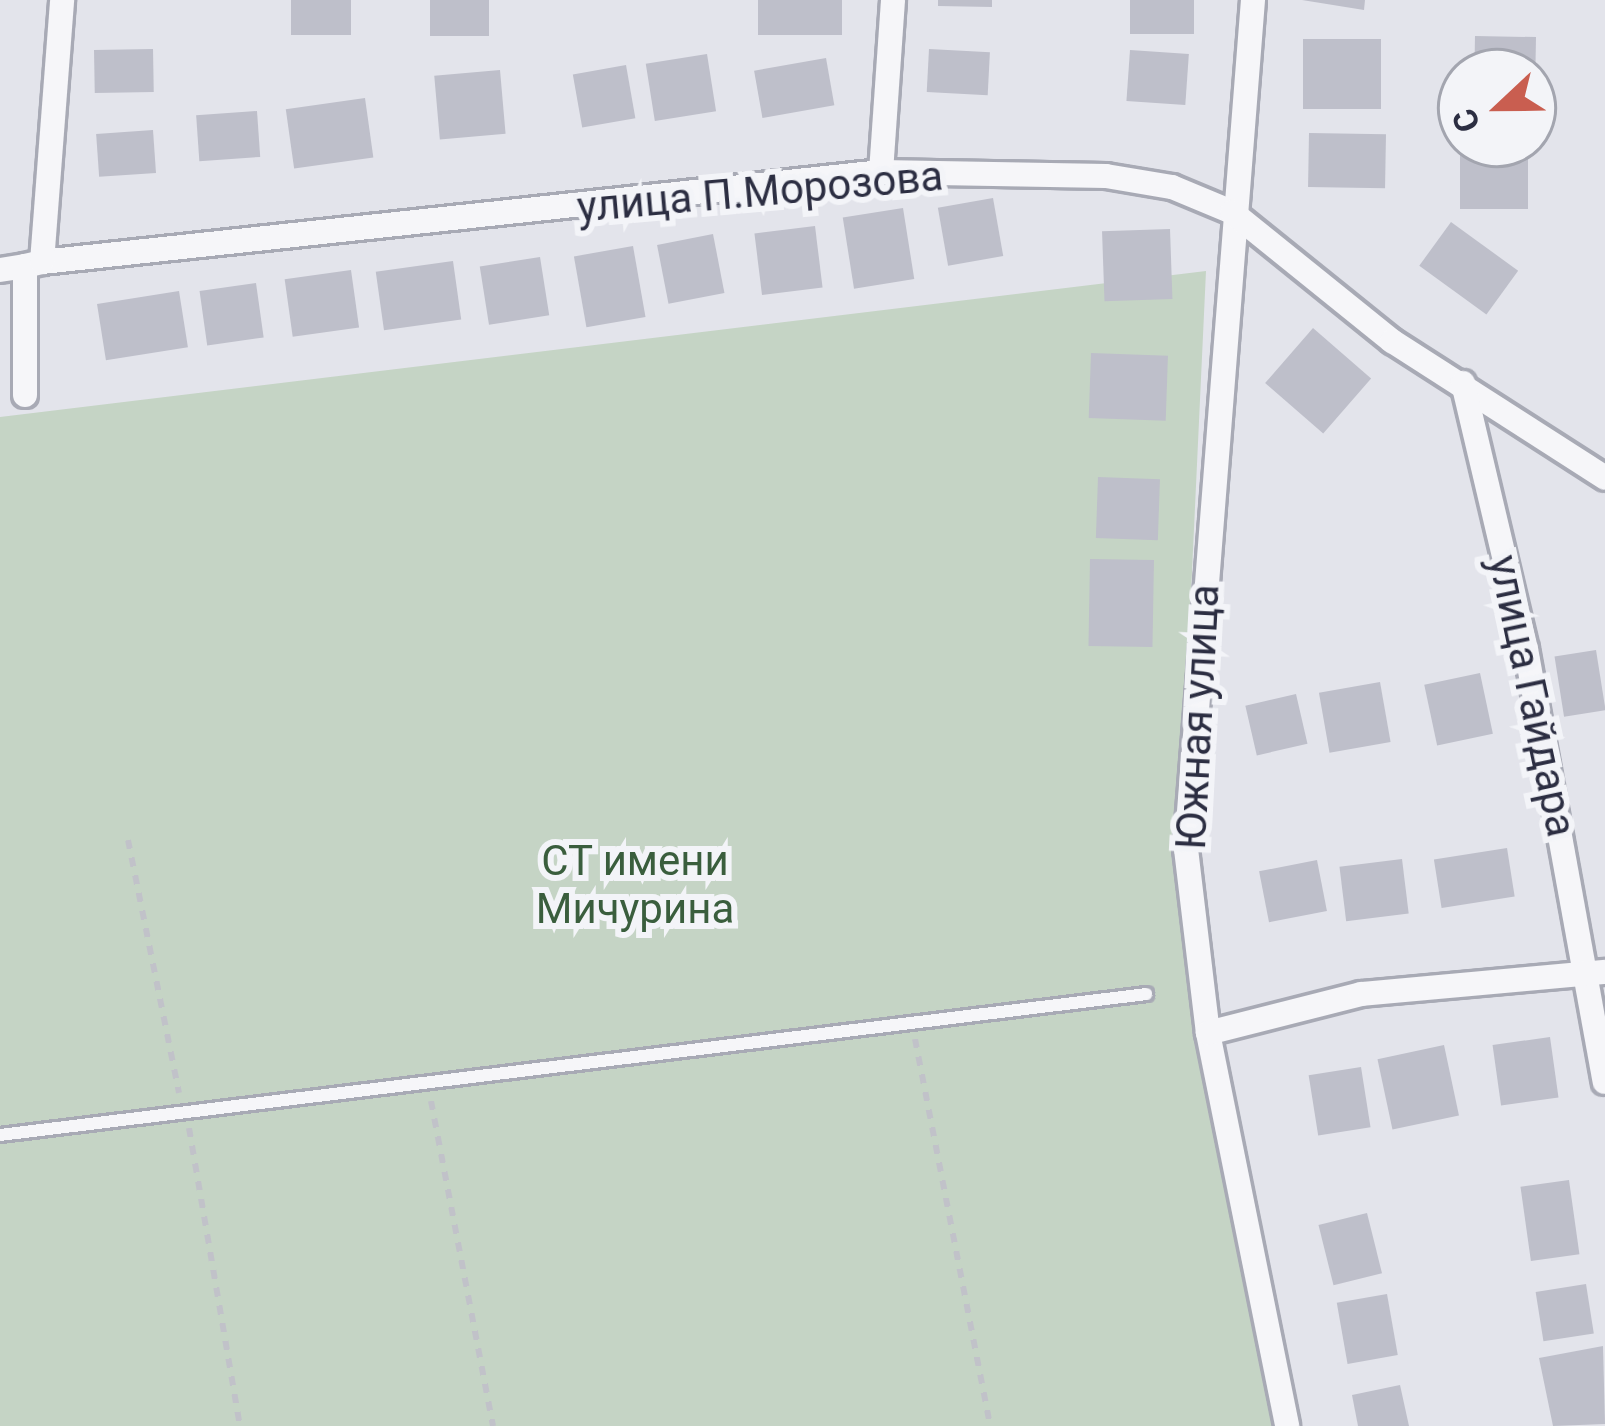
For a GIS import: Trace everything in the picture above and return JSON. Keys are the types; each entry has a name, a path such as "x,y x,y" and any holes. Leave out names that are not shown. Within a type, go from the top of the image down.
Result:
{"street":[{"path":"25,395 23,266 62,0"},
{"path":"881,172 893,0"},
{"name":"Южная улица","path":"1253,0 1232,212 1186,849 1208,1033 1287,1426"},
{"name":"улица П.Морозова","path":"23,266 881,172 1106,176 1172,188 1232,212 1392,341 1605,478"},
{"name":"улица Гайдара","path":"1463,383 1596,972 1605,1082"},
{"path":"1208,1033 1361,994 1596,972"}],"lane":[{"path":"0,1135 1146,994"}],"path":[{"path":"912,1024 990,1426"},
{"path":"423,1081 493,1426"}],"green space":[{"name":"СТ имени Мичурина","path":"1206,271 1178,872 1282,1426 0,1426 0,417"}],"building":[{"path":"291,0 351,0 351,35 291,35"},
{"path":"430,0 489,0 489,36 430,36"},
{"path":"758,0 842,0 842,35 758,35"},
{"path":"938,0 992,0 992,7 938,6"},
{"path":"1130,0 1194,0 1194,34 1130,34"},
{"path":"1302,0 1365,0 1364,10"},
{"path":"1475,36 1536,37 1536,48 1475,48"},
{"path":"1303,39 1381,39 1381,109 1303,109"},
{"path":"153,49 154,92 95,93 94,50"},
{"path":"929,49 990,52 988,95 927,92"},
{"path":"1130,50 1189,54 1185,105 1126,101"},
{"path":"707,54 716,111 655,121 646,64"},
{"path":"826,58 834,105 762,118 754,71"},
{"path":"626,65 635,118 582,128 573,74"},
{"path":"500,70 506,134 440,140 434,76"},
{"path":"365,98 373,157 294,169 286,109"},
{"path":"257,111 260,157 199,161 196,115"},
{"path":"153,130 156,173 99,177 96,134"},
{"path":"1309,133 1386,134 1385,188 1308,187"},
{"path":"1460,168 1528,168 1528,209 1460,209"},
{"path":"993,198 1003,256 948,266 938,208"},
{"path":"903,208 914,279 854,289 843,218"},
{"path":"1451,222 1518,271 1486,314 1419,266"},
{"path":"815,226 823,288 762,295 754,233"},
{"path":"1170,229 1172,299 1104,301 1102,231"},
{"path":"713,234 724,293 668,304 657,245"},
{"path":"633,246 646,317 586,327 574,256"},
{"path":"540,257 549,315 489,325 480,267"},
{"path":"453,261 461,319 384,330 376,272"},
{"path":"351,270 359,327 293,337 285,279"},
{"path":"256,283 264,337 207,345 200,291"},
{"path":"179,291 188,347 106,360 97,304"},
{"path":"1313,328 1371,379 1323,434 1265,383"},
{"path":"1091,353 1168,356 1166,421 1089,418"},
{"path":"1098,477 1160,479 1158,540 1096,538"},
{"path":"1090,559 1154,560 1152,647 1088,646"},
{"path":"1596,650 1605,710 1564,717 1555,657"},
{"path":"1480,673 1493,734 1437,745 1424,685"},
{"path":"1380,682 1391,742 1330,753 1319,693"},
{"path":"1296,694 1307,744 1257,755 1245,706"},
{"path":"1507,848 1515,896 1442,908 1434,860"},
{"path":"1402,859 1409,914 1346,921 1339,867"},
{"path":"1317,860 1327,911 1269,922 1259,871"},
{"path":"1550,1037 1558,1097 1501,1105 1493,1045"},
{"path":"1444,1045 1459,1115 1392,1130 1377,1059"},
{"path":"1361,1067 1371,1127 1318,1136 1309,1075"},
{"path":"1569,1180 1579,1254 1531,1261 1520,1187"},
{"path":"1367,1213 1382,1273 1333,1285 1318,1225"},
{"path":"1586,1284 1594,1333 1543,1341 1536,1292"},
{"path":"1387,1294 1398,1355 1348,1364 1337,1303"},
{"path":"1603,1346 1605,1424 1553,1426 1539,1358"},
{"path":"1400,1385 1409,1426 1358,1426 1352,1395"}]}
